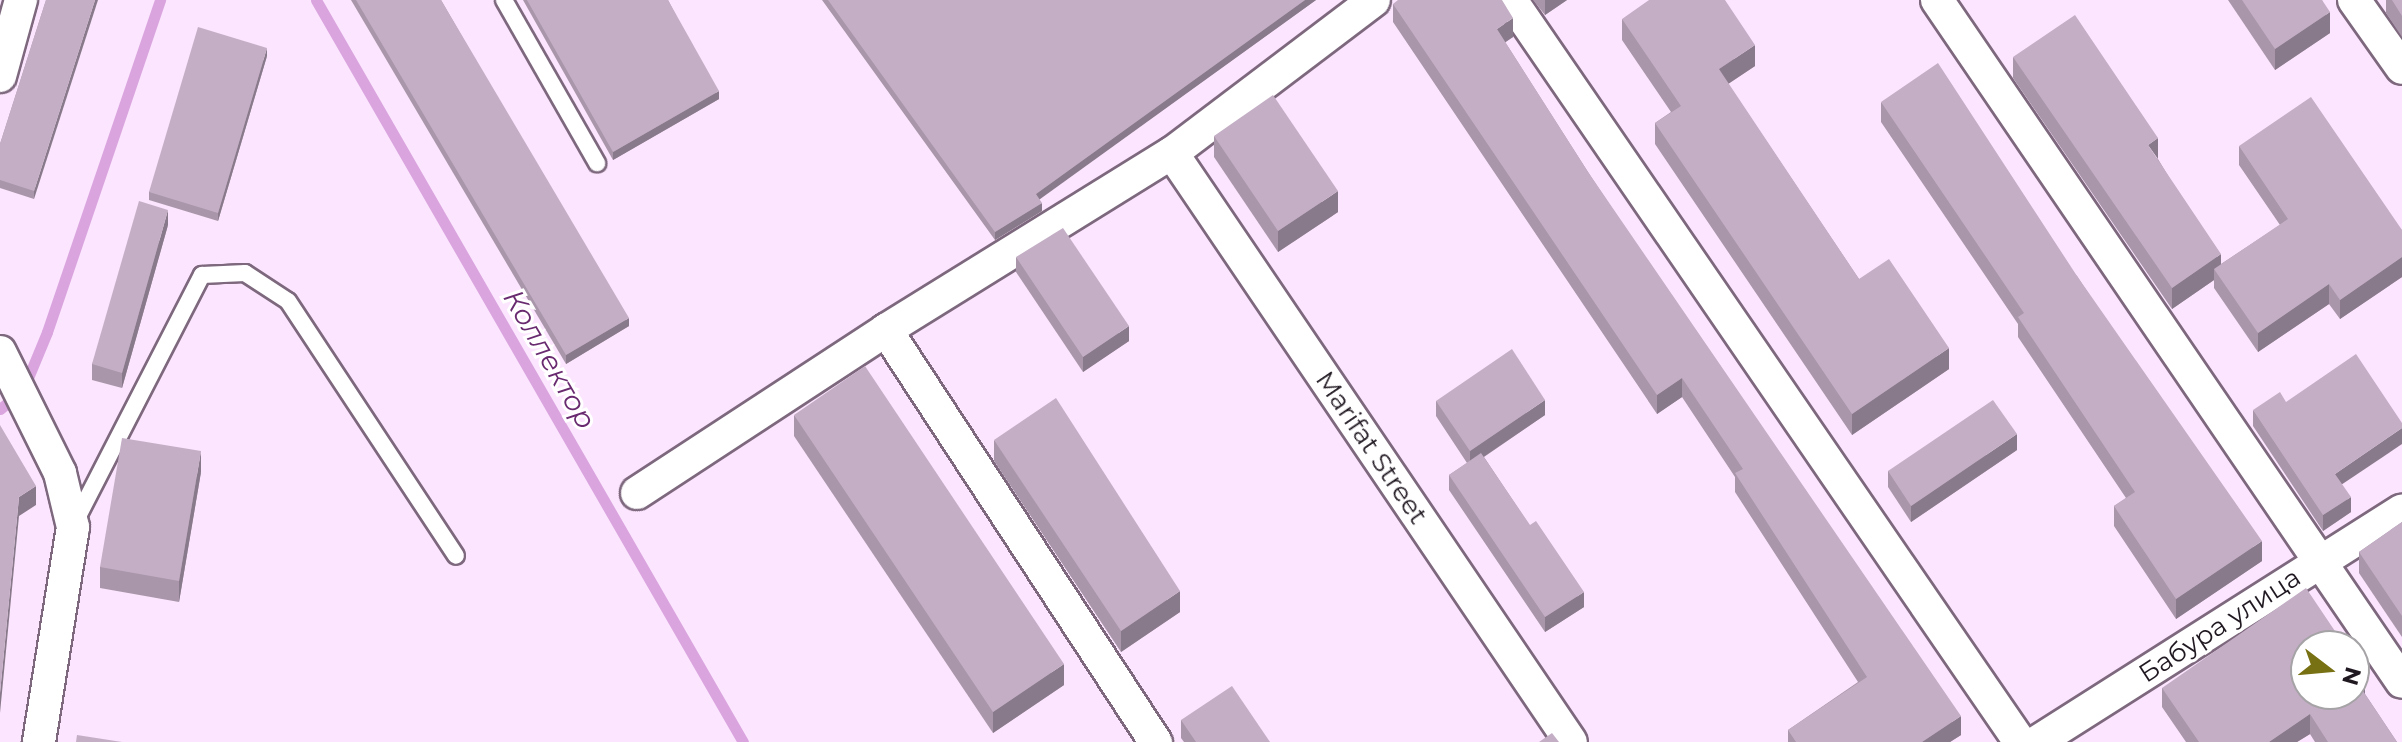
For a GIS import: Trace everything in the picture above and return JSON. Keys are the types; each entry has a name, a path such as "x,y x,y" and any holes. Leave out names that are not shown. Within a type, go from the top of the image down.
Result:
{"street":[{"path":"0,76 21,0"},
{"path":"637,493 886,330 1172,153 1374,0"},
{"path":"1511,0 2020,742"},
{"path":"1937,0 2402,682"},
{"path":"2354,0 2402,68"},
{"name":"Marifat Street","path":"1172,153 1571,742"},
{"path":"886,330 1156,742"},
{"path":"14,378 60,473 73,527 39,742"},
{"name":"Бабура улица","path":"2037,742 2402,510"}],"lane":[{"path":"504,0 597,163"},
{"path":"73,527 202,275 245,273 288,301 456,556"}],"building":[{"path":"46,0 95,0 34,191 0,180 0,144"},
{"path":"356,0 441,0 629,318 566,355"},
{"path":"527,0 668,0 719,91 613,152"},
{"path":"828,0 1305,0 1036,194 1042,203 995,232"},
{"path":"1398,0 1502,0 1513,18 1497,29 1588,172 1961,716 1922,742 1796,742 1788,730 1867,677 1735,473 1743,469 1682,378 1657,395 1393,4"},
{"path":"1649,0 1725,0 1755,45 1719,69 1859,279 1889,259 1949,348 1852,414 1655,123 1681,106 1622,19"},
{"path":"2242,0 2322,0 2330,12 2275,49"},
{"path":"2392,0 2402,0 2402,16"},
{"path":"2075,15 2158,138 2148,145 2221,254 2172,288 2013,57"},
{"path":"198,27 267,48 218,213 149,192"},
{"path":"1938,63 2077,276 2262,541 2176,599 2114,506 2135,492 2018,317 2024,313 1881,102"},
{"path":"1273,95 1338,191 1278,231 1214,136"},
{"path":"2311,97 2402,230 2402,257 2340,300 2329,284 2258,333 2214,269 2288,219 2239,146"},
{"path":"139,201 168,210 122,373 92,364"},
{"path":"1063,228 1129,326 1083,357 1016,257"},
{"path":"1512,349 1545,400 1470,451 1436,401"},
{"path":"2356,354 2402,423 2402,428 2335,474 2351,497 2323,515 2253,410 2280,392 2286,402"},
{"path":"865,366 1064,664 993,712 794,415"},
{"path":"1056,398 1180,591 1121,631 994,440"},
{"path":"1993,400 2017,434 1911,506 1888,471"},
{"path":"0,425 36,486 19,497 0,693"},
{"path":"122,438 201,451 179,581 100,567"},
{"path":"1481,453 1530,525 1536,521 1584,592 1545,617 1449,475"},
{"path":"2402,522 2402,616 2359,552"},
{"path":"2306,588 2334,630 2290,630 2290,710 2370,710 2370,702 2397,742 2328,742 2310,714 2269,742 2199,742 2162,688"},
{"path":"1232,686 1270,742 1196,742 1181,720"},
{"path":"1552,733 1559,742 1539,742"},
{"path":"77,735 122,742 76,742"}],"waterway":[{"name":"Коллектор","path":"0,409 23,390 47,332 160,0"},
{"name":"Коллектор","path":"316,0 743,742"}]}
